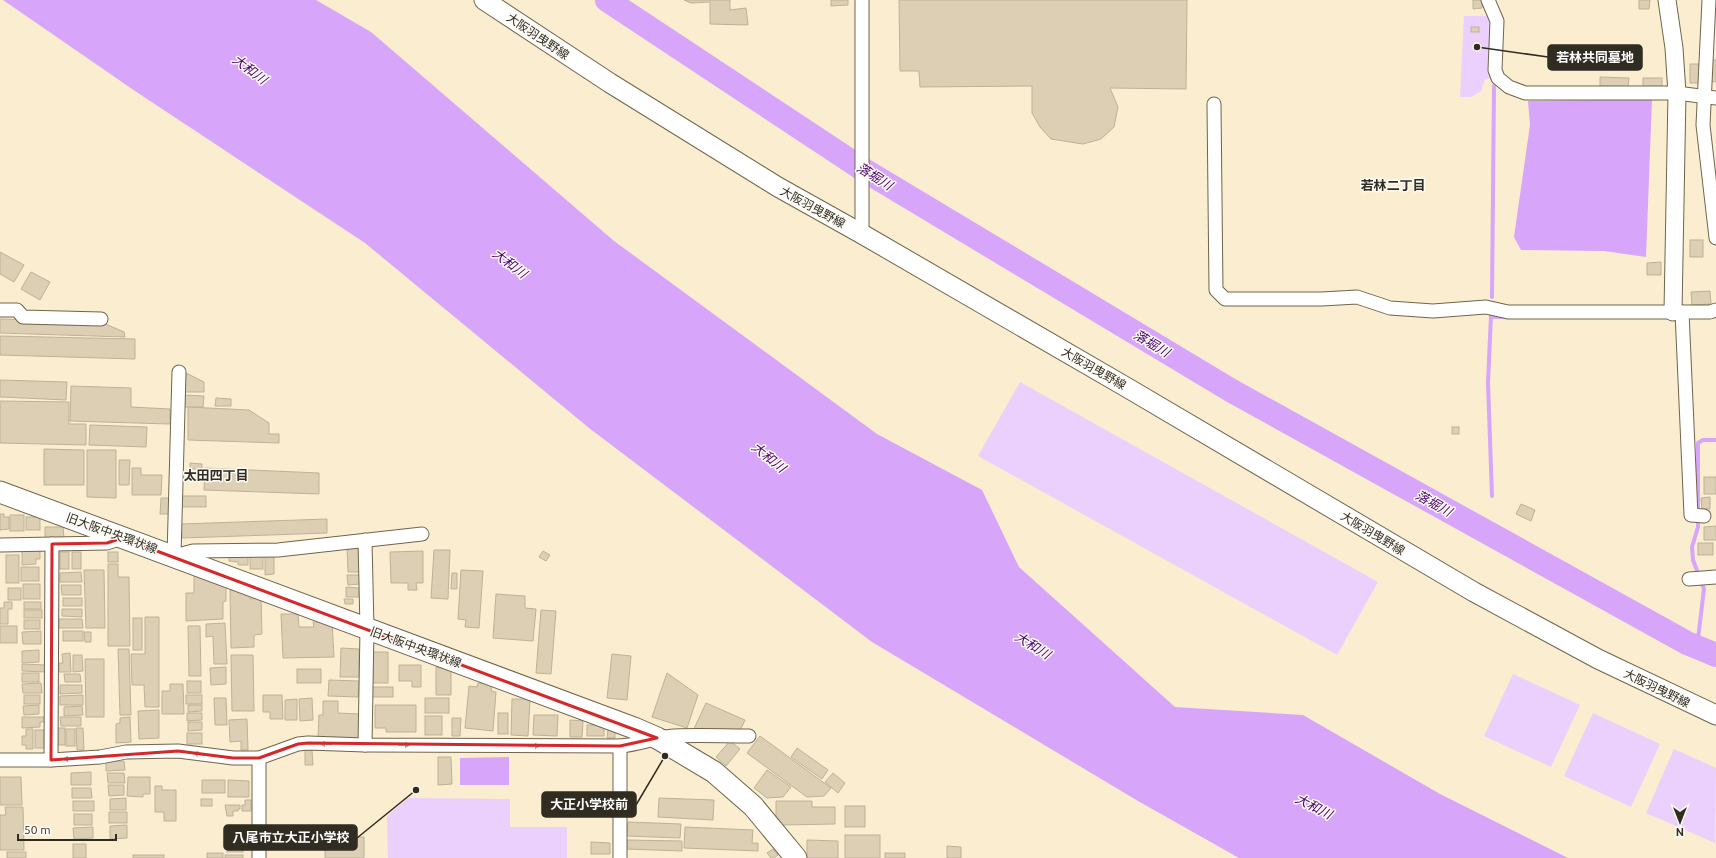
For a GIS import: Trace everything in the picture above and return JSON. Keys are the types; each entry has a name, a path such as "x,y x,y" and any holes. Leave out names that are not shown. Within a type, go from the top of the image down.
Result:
{"main road":[{"name":"大阪羽曳野線","path":"484,0 610,83 778,187 1133,391 1474,592 1598,659 1716,715"},
{"name":"旧大阪中央環状線","path":"0,492 634,728 657,738 719,777 753,806 796,858"}],"street":[{"path":"862,0 862,234"},
{"path":"1488,0 1498,21 1495,70 1498,78 1509,87 1525,94 1677,93 1710,97"},
{"path":"1667,0 1674,48 1677,93 1677,312 1691,515 1704,516"},
{"path":"1709,0 1710,97 1703,125 1716,238"},
{"path":"1214,104 1216,290 1225,299 1322,299 1357,297 1390,308 1433,310 1486,307 1508,312 1677,312 1716,310"},
{"path":"0,310 17,310 23,317 101,319"},
{"path":"179,372 174,556 193,551 278,550 422,534"},
{"path":"0,545 107,543 122,538"},
{"path":"365,540 365,617 367,629 365,745"},
{"path":"51,760 52,544"},
{"path":"0,760 51,760 100,757 126,752 178,751 233,758 259,758 298,744 620,746 635,745 657,738 674,736 749,736"},
{"path":"620,746 620,858"},
{"path":"259,758 259,858"}],"highlighted area":[{"path":"122,538 657,738 620,746 308,743 298,744 259,758 233,758 178,751 51,760 52,544 107,543"}],"shaded area":[{"path":"1464,16 1492,16 1492,78 1485,79 1481,91 1471,97 1460,97"},
{"path":"1020,382 1378,582 1337,655 978,456"},
{"path":"1513,674 1580,705 1551,767 1484,736"},
{"path":"1593,713 1660,744 1631,807 1564,776"},
{"path":"1674,749 1716,768 1715,843 1646,813"},
{"path":"408,798 510,799 510,827 567,827 567,858 388,858 387,816"}],"water":[{"name":"大和川","path":"3,0 316,0 371,32 614,241 877,434 982,490 1019,567 1175,707 1303,715 1440,794 1568,858 1239,858 1138,801 872,642 589,428 365,243 135,91"},
{"path":"1652,99 1646,257 1604,251 1521,250 1514,237 1530,125 1528,101"},
{"path":"509,757 509,785 460,785 460,758"}],"building":[{"path":"684,0 730,0 730,10 746,8 748,25 710,24 710,2 691,3"},
{"path":"831,0 848,0 848,5 831,6"},
{"path":"899,0 1187,0 1186,89 1110,88 1118,107 1114,127 1101,139 1083,144 1051,139 1040,127 1032,113 1032,86 920,87 919,71 900,71"},
{"path":"1473,0 1482,0 1482,8 1473,9"},
{"path":"1639,0 1650,0 1649,9 1639,9"},
{"path":"1471,27 1479,27 1479,32 1471,32"},
{"path":"1710,60 1716,60 1716,82 1710,81"},
{"path":"1690,64 1700,64 1701,83 1690,83"},
{"path":"1600,77 1629,78 1628,87 1600,86"},
{"path":"1643,78 1662,78 1662,88 1643,88"},
{"path":"1690,240 1703,240 1703,257 1690,257"},
{"path":"0,252 24,265 14,282 0,274"},
{"path":"1661,262 1661,275 1647,275 1647,263"},
{"path":"31,272 50,282 40,300 21,289"},
{"path":"1710,291 1711,304 1692,305 1691,292"},
{"path":"0,319 101,322 124,332 125,337 0,333"},
{"path":"0,336 135,339 135,359 0,355"},
{"path":"186,373 204,382 204,392 185,392"},
{"path":"0,380 67,382 66,400 0,397"},
{"path":"71,386 131,388 131,407 170,409 170,424 70,421"},
{"path":"184,395 204,396 203,407 184,407"},
{"path":"216,398 231,399 231,406 215,406"},
{"path":"0,401 69,402 69,424 86,424 86,445 0,443"},
{"path":"188,407 249,410 269,423 269,434 279,434 279,443 188,440"},
{"path":"90,425 147,427 146,447 89,445"},
{"path":"1452,427 1459,427 1459,434 1452,434"},
{"path":"44,449 84,450 84,485 44,485"},
{"path":"87,450 116,450 116,498 87,497"},
{"path":"119,460 130,460 129,485 119,485"},
{"path":"190,463 202,464 202,469 190,469"},
{"path":"132,468 141,468 141,475 162,475 161,495 132,495"},
{"path":"205,468 319,473 319,494 204,490"},
{"path":"1704,477 1716,477 1716,494 1704,494"},
{"path":"181,496 206,496 206,507 181,507"},
{"path":"1710,497 1710,509 1702,509 1701,498"},
{"path":"161,498 171,498 170,514 160,514"},
{"path":"1521,504 1535,510 1531,521 1516,514"},
{"path":"0,514 4,514 4,517 9,517 9,529 0,530"},
{"path":"10,515 24,515 24,531 10,531"},
{"path":"26,517 40,517 40,530 26,530"},
{"path":"327,519 327,533 182,538 181,524"},
{"path":"1716,526 1716,540 1704,540 1704,527"},
{"path":"45,527 63,527 64,538 45,538"},
{"path":"1698,543 1713,543 1713,555 1698,555"},
{"path":"347,547 360,547 360,572 348,572"},
{"path":"22,550 40,550 40,559 36,559 36,564 22,565"},
{"path":"434,550 450,550 448,599 431,598"},
{"path":"423,551 423,583 416,583 417,590 408,590 408,583 391,583 390,552"},
{"path":"543,551 550,555 546,561 539,557"},
{"path":"60,552 69,552 69,569 60,569"},
{"path":"72,552 81,552 81,569 72,569"},
{"path":"108,552 118,552 118,562 108,562"},
{"path":"229,554 248,555 248,565 238,565 238,562 229,561"},
{"path":"6,555 19,555 19,583 6,583"},
{"path":"265,555 274,555 274,574 265,575"},
{"path":"250,556 263,556 263,569 250,569"},
{"path":"108,564 118,564 118,577 129,577 130,646 108,646"},
{"path":"21,567 39,567 39,581 21,581"},
{"path":"84,570 104,570 105,628 86,628"},
{"path":"461,570 483,571 479,628 465,627 466,620 458,619"},
{"path":"81,572 82,582 60,582 60,573"},
{"path":"452,573 457,573 457,589 451,589"},
{"path":"194,575 205,575 226,583 226,601 223,602 223,619 186,621 186,593 194,593"},
{"path":"347,575 359,575 360,584 348,585"},
{"path":"23,584 40,584 40,599 23,599"},
{"path":"61,585 81,585 81,595 62,595"},
{"path":"346,587 359,588 359,597 346,597"},
{"path":"8,588 21,588 21,600 8,600"},
{"path":"230,590 250,590 250,599 261,598 262,634 254,635 254,647 231,648"},
{"path":"496,594 525,596 525,608 536,609 533,641 493,638"},
{"path":"63,598 82,598 82,606 63,606"},
{"path":"344,599 353,599 353,604 345,604"},
{"path":"4,602 12,602 12,609 8,609 8,624 0,624 0,608 4,608"},
{"path":"24,602 41,602 41,609 24,609"},
{"path":"62,609 82,609 82,617 62,616"},
{"path":"24,610 42,610 42,618 24,618"},
{"path":"541,610 556,611 551,674 536,673"},
{"path":"281,614 298,614 299,627 314,627 313,622 332,621 334,657 283,658"},
{"path":"145,617 159,617 159,707 145,707 144,685 132,685 131,654 145,654"},
{"path":"133,618 142,618 142,650 133,650"},
{"path":"59,619 82,619 83,628 59,628"},
{"path":"24,620 40,620 40,629 24,629"},
{"path":"225,623 227,664 214,664 213,636 206,637 206,624"},
{"path":"0,626 17,626 17,643 0,643"},
{"path":"188,626 200,626 201,676 189,676"},
{"path":"41,631 41,644 23,644 22,632"},
{"path":"63,631 83,631 83,641 63,641"},
{"path":"84,632 91,632 91,642 85,642"},
{"path":"341,648 359,649 359,677 340,677"},
{"path":"118,649 129,649 131,715 120,715"},
{"path":"39,650 39,662 22,663 22,651"},
{"path":"371,652 388,652 388,683 371,683"},
{"path":"70,653 71,672 59,672 59,663 63,663 62,654"},
{"path":"612,654 631,656 627,700 607,698"},
{"path":"73,655 82,655 83,671 73,672"},
{"path":"231,655 253,655 254,711 232,711"},
{"path":"85,659 104,659 104,717 86,717"},
{"path":"22,664 46,665 46,672 22,671"},
{"path":"399,665 421,665 421,687 412,687 412,681 399,681"},
{"path":"226,667 226,684 211,685 210,668"},
{"path":"436,667 451,671 451,695 436,695"},
{"path":"297,669 321,669 321,683 297,683"},
{"path":"22,673 39,673 39,682 22,682"},
{"path":"667,673 698,695 687,728 652,717"},
{"path":"64,674 80,674 81,682 65,682"},
{"path":"329,680 359,681 358,697 328,696"},
{"path":"187,681 201,681 201,693 187,693"},
{"path":"41,683 42,693 23,693 22,684"},
{"path":"478,683 492,684 491,691 496,692 493,731 465,728 469,686 477,687"},
{"path":"170,684 183,684 184,714 162,714 162,691 170,691"},
{"path":"60,685 82,685 82,693 60,694"},
{"path":"371,687 393,687 393,697 371,697"},
{"path":"24,695 40,695 40,704 24,704"},
{"path":"83,695 83,705 60,705 60,696"},
{"path":"186,695 202,695 202,704 186,704"},
{"path":"263,695 282,695 283,719 270,719 270,712 263,712"},
{"path":"214,698 226,698 227,725 215,725"},
{"path":"312,698 313,720 300,721 299,699"},
{"path":"425,698 449,698 449,713 425,713"},
{"path":"297,699 297,720 285,720 285,700"},
{"path":"512,699 530,699 528,736 511,735"},
{"path":"323,701 338,701 338,713 359,714 359,738 318,738 319,715 323,715"},
{"path":"706,703 745,720 740,731 693,731"},
{"path":"39,705 39,714 24,715 23,706"},
{"path":"188,705 202,705 202,711 188,712"},
{"path":"375,705 416,705 416,732 386,732 386,728 375,728"},
{"path":"82,706 83,715 64,716 64,707"},
{"path":"159,710 159,738 139,739 138,711"},
{"path":"187,713 202,713 202,720 187,721"},
{"path":"498,713 508,713 508,734 498,734"},
{"path":"534,715 558,715 557,736 533,735"},
{"path":"425,716 442,716 442,735 425,735"},
{"path":"22,717 44,717 44,722 40,722 40,727 22,728"},
{"path":"60,717 81,717 81,726 61,726"},
{"path":"130,717 131,742 116,743 116,724 120,723 120,718"},
{"path":"452,718 461,718 460,736 452,736"},
{"path":"247,719 248,750 241,750 241,741 230,742 229,720"},
{"path":"570,720 583,721 582,737 570,737"},
{"path":"188,722 202,722 202,730 188,731"},
{"path":"587,725 604,725 604,736 587,736"},
{"path":"58,728 65,728 65,745 58,745"},
{"path":"76,728 83,728 84,750 77,750"},
{"path":"26,729 33,729 33,749 26,749 26,745 22,745 22,736 26,736"},
{"path":"66,729 75,729 75,746 66,746"},
{"path":"35,730 44,730 44,748 35,748"},
{"path":"608,730 615,730 615,738 607,738"},
{"path":"187,733 202,733 202,744 187,744"},
{"path":"760,736 831,788 824,796 807,797 747,753"},
{"path":"730,741 740,749 726,766 716,757"},
{"path":"797,748 828,770 822,779 791,757"},
{"path":"305,750 312,750 313,765 305,765"},
{"path":"438,757 451,757 452,784 438,785"},
{"path":"124,761 125,770 106,771 106,762"},
{"path":"767,770 791,787 783,797 767,798 754,788"},
{"path":"91,772 91,785 71,785 71,773"},
{"path":"107,773 124,773 125,783 108,783"},
{"path":"833,773 845,783 838,793 825,782"},
{"path":"0,777 21,777 22,805 0,805"},
{"path":"128,777 150,777 150,794 143,794 143,797 127,796"},
{"path":"202,780 225,780 225,793 202,793"},
{"path":"228,780 249,781 249,797 228,797"},
{"path":"108,785 124,785 124,795 109,796"},
{"path":"155,786 162,786 162,790 176,790 176,821 164,821 164,812 155,812"},
{"path":"72,788 91,788 92,798 72,798"},
{"path":"126,798 126,810 110,810 110,799"},
{"path":"659,798 714,800 713,820 658,817"},
{"path":"201,799 212,799 212,806 201,806"},
{"path":"245,800 251,800 251,811 242,811 242,805 245,805"},
{"path":"73,801 94,801 94,811 73,811"},
{"path":"776,801 812,801 812,807 835,807 835,824 782,825 776,820"},
{"path":"225,805 240,805 240,809 238,809 238,811 233,811 233,816 227,816"},
{"path":"845,806 865,806 865,827 845,827"},
{"path":"5,807 23,807 24,850 0,850 0,815 6,815"},
{"path":"109,812 127,812 127,823 109,823"},
{"path":"74,814 92,814 92,825 74,825"},
{"path":"628,822 681,824 680,838 627,836"},
{"path":"127,825 127,838 110,839 110,826"},
{"path":"93,827 93,838 74,839 73,828"},
{"path":"685,827 753,830 752,843 758,843 758,851 684,848"},
{"path":"845,835 880,835 880,858 845,858"},
{"path":"325,837 364,837 364,858 325,858"},
{"path":"227,840 243,840 243,852 227,852"},
{"path":"627,840 682,841 682,851 627,849"},
{"path":"807,840 838,841 838,858 807,858"},
{"path":"591,842 610,843 610,854 591,854"},
{"path":"73,844 86,844 86,858 73,858"},
{"path":"947,846 961,847 961,858 947,858"},
{"path":"773,849 778,855 771,858 767,853"},
{"path":"7,852 26,852 26,858 7,858"},
{"path":"207,853 223,853 223,858 207,858"},
{"path":"885,853 905,853 905,858 885,858"},
{"path":"133,855 164,855 164,858 133,858"},
{"path":"225,855 243,855 243,858 225,858"}],"waterway":[{"name":"落堀川","path":"607,0 864,170 1232,391 1687,643 1716,655"},
{"path":"1492,297 1494,86"},
{"path":"1491,315 1488,383 1492,496"},
{"path":"1491,317 1505,317"},
{"path":"1697,647 1704,589 1693,560 1692,547 1698,527 1698,443 1703,440 1716,440"}],"place":[{"name":"若林共同墓地","path":"1477,47"},
{"name":"大正小学校前","path":"665,756"},
{"name":"八尾市立大正小学校","path":"416,790"}],"district":[{"name":"若林二丁目","path":"1393,185"},
{"name":"太田四丁目","path":"216,475"}]}
